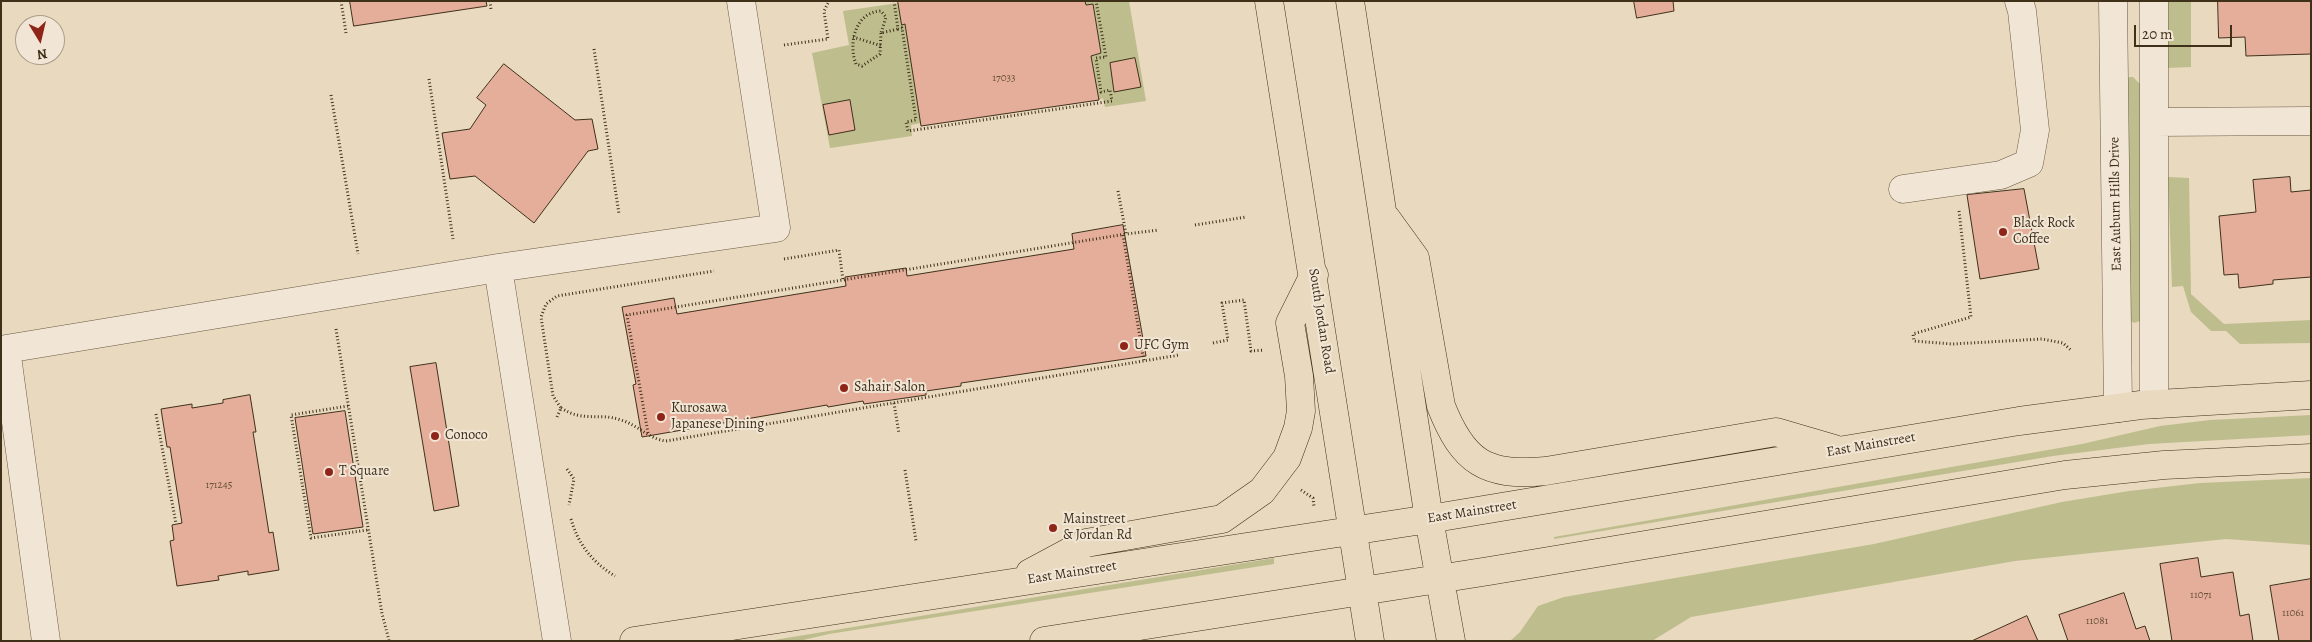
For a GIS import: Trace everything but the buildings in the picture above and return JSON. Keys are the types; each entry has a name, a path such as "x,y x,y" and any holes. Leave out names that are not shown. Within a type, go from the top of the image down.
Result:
{"main road":[{"name":"South Jordan Road","path":"1269,1 1314,275 1370,641"},
{"path":"1350,1 1429,519 1451,641"},
{"path":"1383,214 1415,258 1435,382 1447,421 1464,451 1481,464 1507,472 1546,471 1776,432 1840,450"},
{"path":"1014,582 1086,543 1222,519 1262,491 1287,458 1298,428 1301,411 1300,386 1290,323 1314,275"},
{"name":"East Mainstreet","path":"634,641 1429,519 2019,420 2154,404 2311,395"},
{"path":"1044,641 1362,591 2065,475 2164,465 2311,458"}],"street":[{"path":"46,641 6,349 498,268 776,228 741,1"},
{"path":"1903,189 2002,174 2029,162 2034,130 2022,10 2019,1"},
{"name":"East Auburn Hills Drive","path":"2114,1 2118,408"},
{"path":"2154,1 2154,404"},
{"path":"2154,122 2311,120"},
{"path":"498,268 557,641"}],"path":[{"path":"341,1 346,33"},
{"path":"490,1 491,10"},
{"path":"784,45 828,39 824,11 829,1"},
{"path":"894,1 898,29"},
{"path":"881,33 902,28 916,120 906,122 908,131 912,131 1112,101 1110,90 1101,92 1096,58 1106,57 1096,1"},
{"path":"877,11 884,12 886,15 881,33 882,46 878,56 862,66 859,65 855,61 852,46 853,37 864,19 877,11"},
{"path":"853,37 882,46"},
{"path":"594,49 620,214"},
{"path":"429,79 453,239"},
{"path":"331,95 358,254"},
{"path":"1118,191 1144,362"},
{"path":"1958,202 1971,318 1913,334 1914,341 1952,344 2042,339 2063,343 2072,351"},
{"path":"1195,225 1246,217"},
{"path":"648,434 627,315 1159,230"},
{"path":"780,260 839,250 843,280"},
{"path":"722,269 556,296 546,304 541,317 553,396 562,408 582,418 621,420 654,439 666,441 1179,356"},
{"path":"1213,343 1228,340 1222,303 1244,300 1251,351 1267,349"},
{"path":"336,329 382,614 389,640"},
{"path":"894,403 899,434"},
{"path":"348,406 291,414 311,538 368,530"},
{"path":"557,417 562,408"},
{"path":"156,414 176,524"},
{"path":"567,469 574,479 569,503 574,530 589,555 602,568 615,576"},
{"path":"905,470 916,541"},
{"path":"1294,484 1313,498 1315,510"}],"shaded area":[{"path":"1085,1 1129,1 1146,101 1105,107 1103,98 1099,100 1091,56 1101,53 1093,4 1086,5"},
{"path":"2167,1 2191,1 2191,67 2167,68"},
{"path":"898,3 902,24 905,24 921,123 911,125 912,136 830,148 812,53 849,45 843,11"},
{"path":"2129,77 2133,77 2141,85 2145,316 2140,321 2134,323 2129,320 2127,81"},
{"path":"2168,177 2189,178 2191,294 2224,324 2311,320 2311,343 2240,344 2226,331 2211,331 2191,312 2183,286 2172,287"},
{"path":"2311,415 2311,435 2149,444 2053,456 1554,539 1554,537 2082,444 2160,426 2210,420"},
{"path":"2311,478 2311,545 2226,539 2015,561 1691,617 1652,641 1510,641 1520,632 1538,606 1564,597 1874,544 2062,502 2129,491 2200,483"},
{"path":"1274,558 1274,564 829,634 799,641 768,641"}],"place":[{"name":"Black Rock Coffee","path":"2003,232"},
{"name":"UFC Gym","path":"1124,346"},
{"name":"Sahair Salon","path":"844,388"},
{"name":"Kurosawa Japanese Dining","path":"661,417"},
{"name":"Conoco","path":"435,436"},
{"name":"T Square","path":"329,472"},
{"name":"Mainstreet & Jordan Rd","path":"1053,528"}]}
